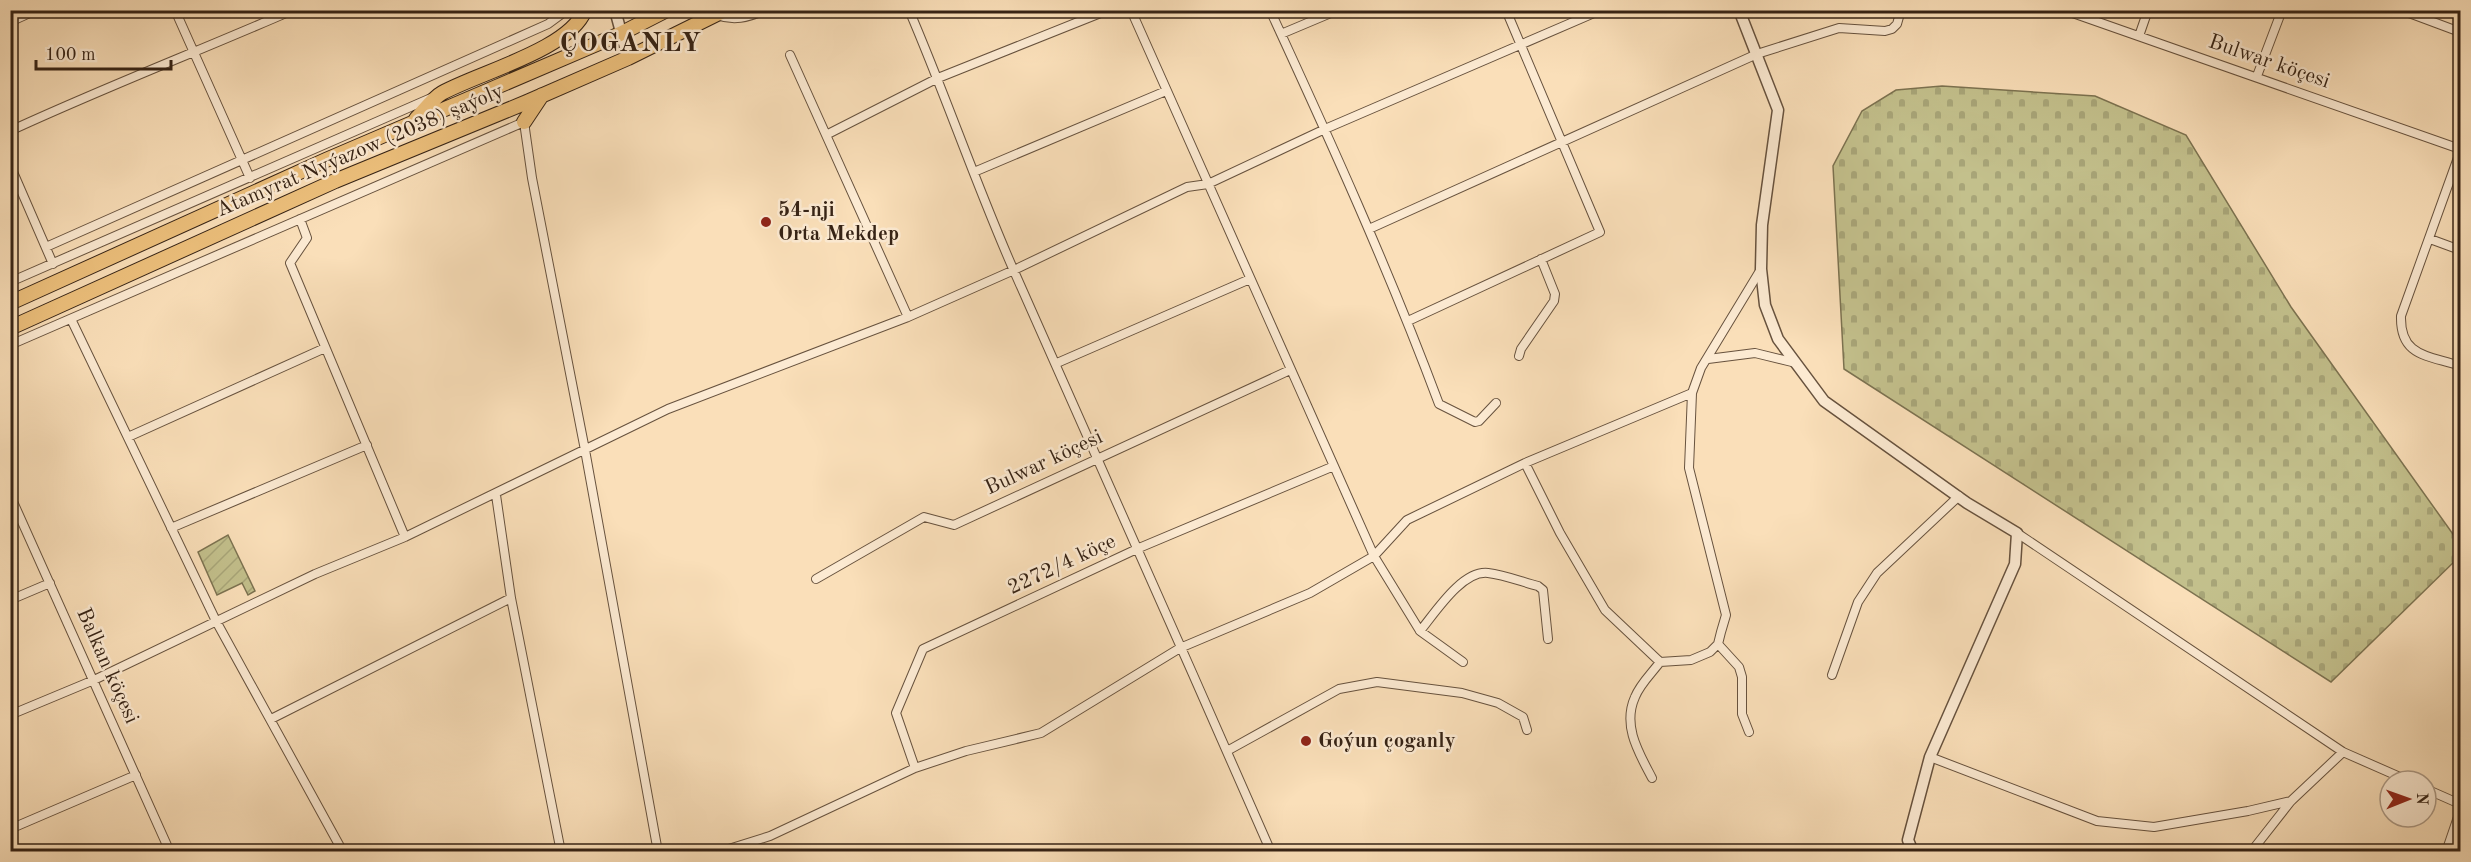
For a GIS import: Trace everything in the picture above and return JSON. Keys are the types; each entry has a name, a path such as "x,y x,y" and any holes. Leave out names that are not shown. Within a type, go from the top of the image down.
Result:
{"main road":[{"path":"413,123 440,94 551,44 570,32 585,10"},
{"name":"Atamyrat Nyýazow (2038) şaýoly","path":"10,303 326,160 620,34 667,10"},
{"name":"Atamyrat Nyýazow (2038) şaýoly","path":"10,328 335,181 628,58 720,13"},
{"path":"499,67 546,66"},
{"path":"524,122 542,95"}],"street":[{"path":"10,22 36,10"},
{"path":"175,10 250,178"},
{"path":"10,131 83,97 195,53 293,10"},
{"path":"46,247 548,24 567,10"},
{"path":"615,10 628,58"},
{"path":"720,13 731,20 750,17 765,10"},
{"path":"909,10 1014,270 1099,457 1180,648 1271,852"},
{"path":"826,135 938,78 1108,10"},
{"path":"1131,10 1374,556 1420,631 1463,662"},
{"path":"1270,10 1369,229 1408,321 1438,404 1479,422 1496,403"},
{"path":"1281,34 1338,10"},
{"path":"1408,321 1600,232 1506,10"},
{"path":"10,715 94,680 315,574 405,537 496,495 668,409 908,317 1014,270 1187,187 1208,184 1325,129 1600,10"},
{"path":"1739,10 1778,110 1762,225 1761,269 1765,305 1778,339 1824,401 1959,496 2343,752 2382,769"},
{"path":"1369,229 1757,54 1839,28 1885,31 1892,29 1897,24 1901,10"},
{"name":"Bulwar köçesi","path":"2064,10 2257,76 2460,150"},
{"path":"2139,36 2148,10"},
{"path":"2257,76 2282,10"},
{"path":"2401,10 2460,32"},
{"path":"790,55 908,317"},
{"path":"974,172 1166,91"},
{"path":"10,282 440,94"},
{"path":"10,345 524,122 534,189 585,450 658,852"},
{"path":"2460,150 2401,316 2401,332 2405,342 2412,349 2460,366"},
{"path":"10,165 53,264"},
{"path":"300,219 308,238 290,263 405,537"},
{"path":"2430,239 2460,250"},
{"path":"1519,356 1521,349 1554,301 1555,294 1541,259"},
{"path":"1525,463 1560,533 1605,610 1660,662 1691,660 1710,652 1718,644 1726,615 1689,468 1692,393 1701,368 1761,269"},
{"path":"1057,363 1250,279"},
{"path":"71,319 216,621 343,852"},
{"path":"128,437 325,348"},
{"path":"1708,359 1755,353 1796,363"},
{"name":"Bulwar köçesi","path":"816,579 924,517 954,525 1290,370"},
{"path":"719,852 770,836 915,768 966,751 1041,733 1180,648 1310,593 1374,556 1407,520 1525,463 1692,393"},
{"path":"171,528 367,445"},
{"name":"2272/4 köçe","path":"915,768 896,713 923,650 1139,548 1334,466"},
{"name":"Balkan köçesi","path":"10,495 170,852"},
{"path":"496,495 511,598 561,852"},
{"path":"1832,675 1858,602 1877,573 1959,496"},
{"path":"1910,849 1908,840 1930,757 2014,564 2017,533"},
{"path":"1420,631 1466,579 1486,573 1538,586 1543,590 1548,639"},
{"path":"10,600 50,583"},
{"path":"271,719 511,598"},
{"path":"1718,644 1739,667 1742,677 1742,714 1749,732"},
{"path":"1652,778 1633,740 1631,723 1634,698 1660,662"},
{"path":"1227,751 1339,689 1377,682 1462,693 1498,703 1523,717 1527,730"},
{"path":"2251,852 2290,801 2343,752"},
{"path":"1930,757 2097,821 2154,827 2248,811 2290,801"},
{"path":"10,829 136,775"},
{"path":"2438,794 2460,804"},
{"path":"2446,852 2460,811"}],"green space":[{"path":"1942,86 2095,96 2186,135 2291,307 2460,544 2460,556 2331,682 1844,369 1833,166 1862,111 1896,90"},
{"path":"228,535 255,591 248,595 242,583 217,595 198,552"}],"place":[{"name":"54-nji Orta Mekdep","path":"766,222"},
{"name":"Goýun çoganly","path":"1306,741"}],"district":[{"name":"ÇOGANLY","path":"631,43"}]}
